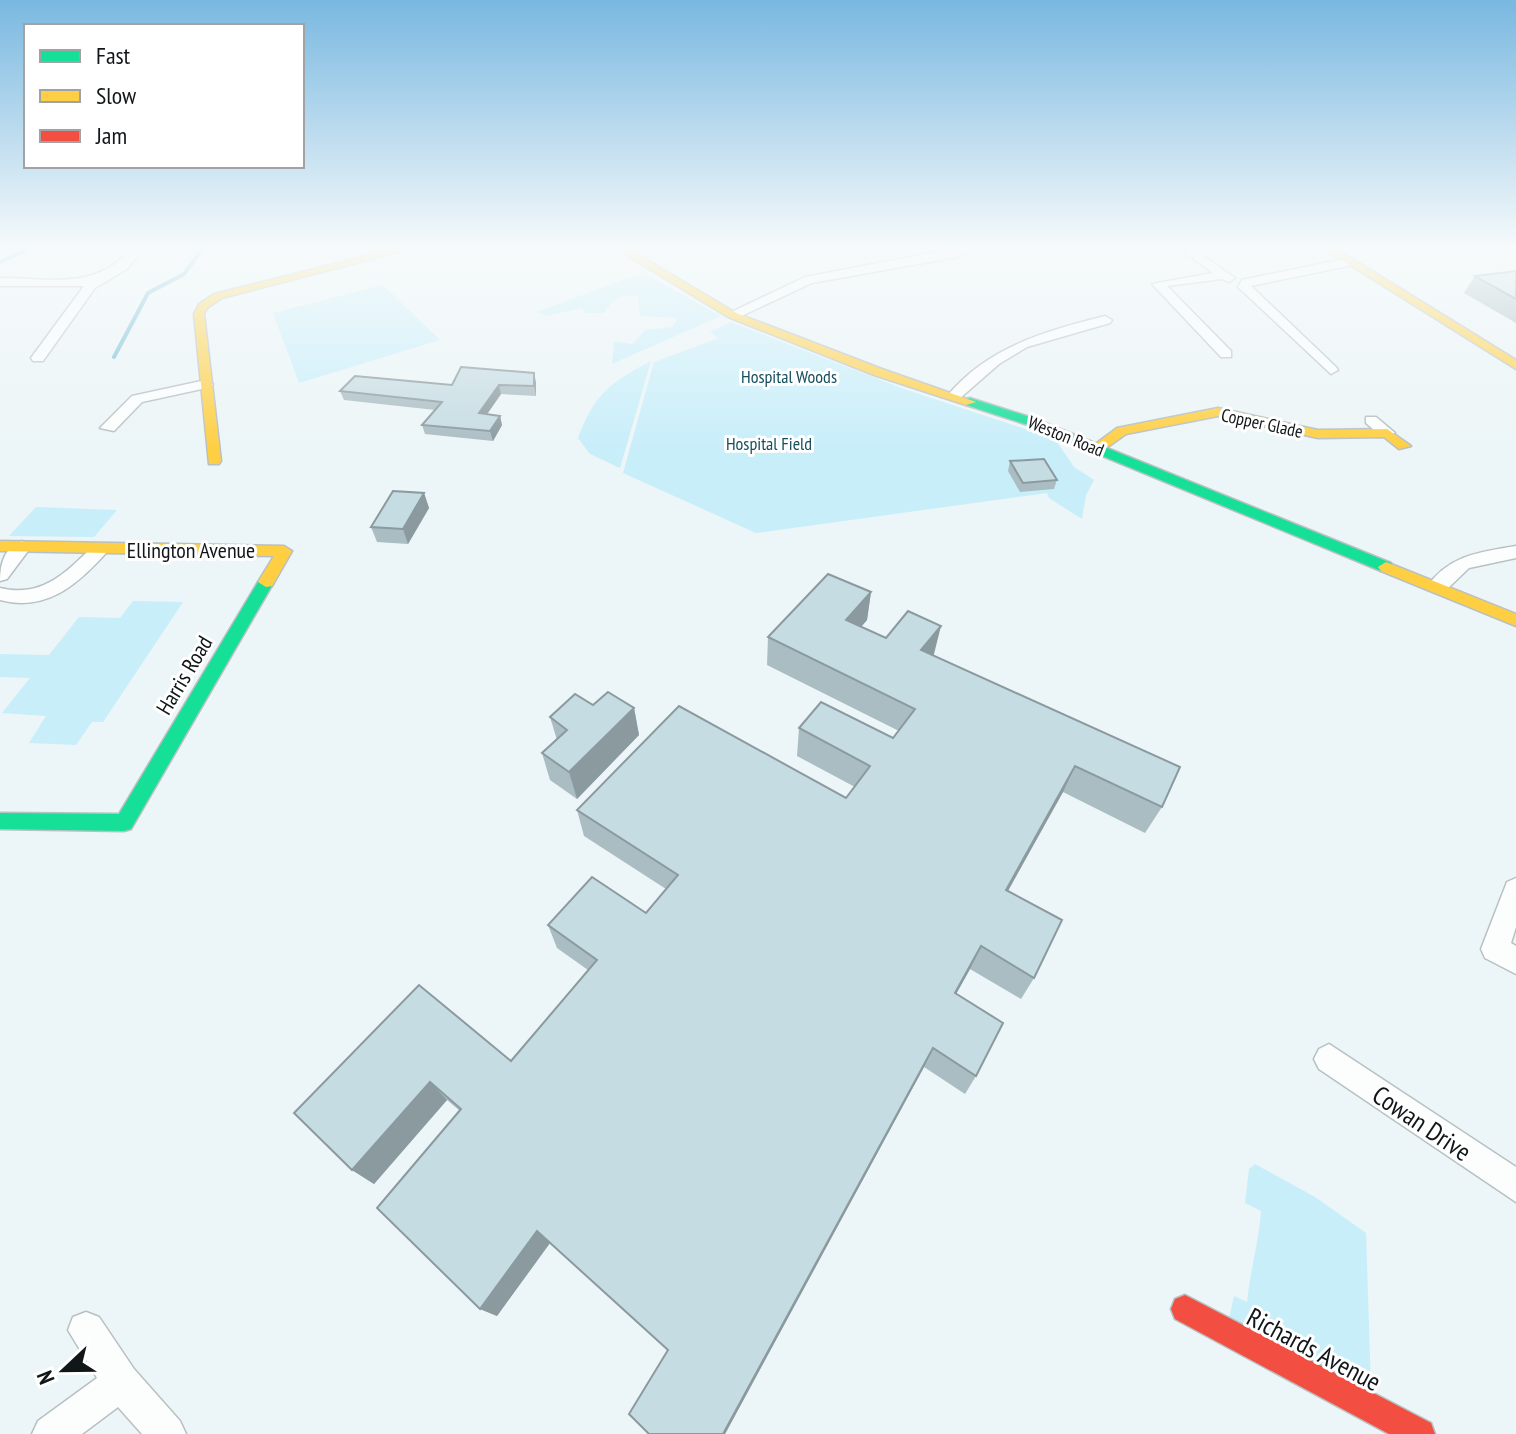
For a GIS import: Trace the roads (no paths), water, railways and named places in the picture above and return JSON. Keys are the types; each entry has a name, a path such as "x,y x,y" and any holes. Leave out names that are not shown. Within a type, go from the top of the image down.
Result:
{"main road":[{"path":"199,315 214,461"},
{"name":"Weston Road","path":"732,315 863,367 1097,448 1516,620"},
{"path":"1435,315 1516,365"},
{"name":"Copper Glade","path":"1097,448 1122,431 1203,413 1234,413 1318,434 1387,433"},
{"path":"1387,433 1404,446"},
{"name":"Ellington Avenue","path":"0,546 284,551"},
{"name":"Harris Road","path":"0,821 124,823 284,551"},
{"name":"Richards Avenue","path":"1185,1309 1420,1434"}],"street":[{"path":"20,358 46,358 74,315"},
{"path":"1188,315 1226,354"},
{"path":"1271,315 1331,370"},
{"path":"954,396 994,361 1022,344 1105,320"},
{"path":"108,428 137,399 206,384"},
{"path":"1371,420 1387,433"},
{"path":"0,575 22,547"},
{"name":"Ellington Avenue","path":"0,594 29,597 51,592 75,577 99,550"},
{"path":"1437,587 1452,567 1463,562 1516,552"},
{"path":"1506,955 1516,890"},
{"name":"Cowan Drive","path":"1329,1059 1516,1186"},
{"path":"86,1330 121,1382 167,1434"},
{"path":"51,1434 121,1382"}],"waterway":[{"path":"114,357 136,315"}],"park label":[{"name":"Hospital Woods","path":"789,376"},
{"name":"Hospital Field","path":"769,443"}]}
